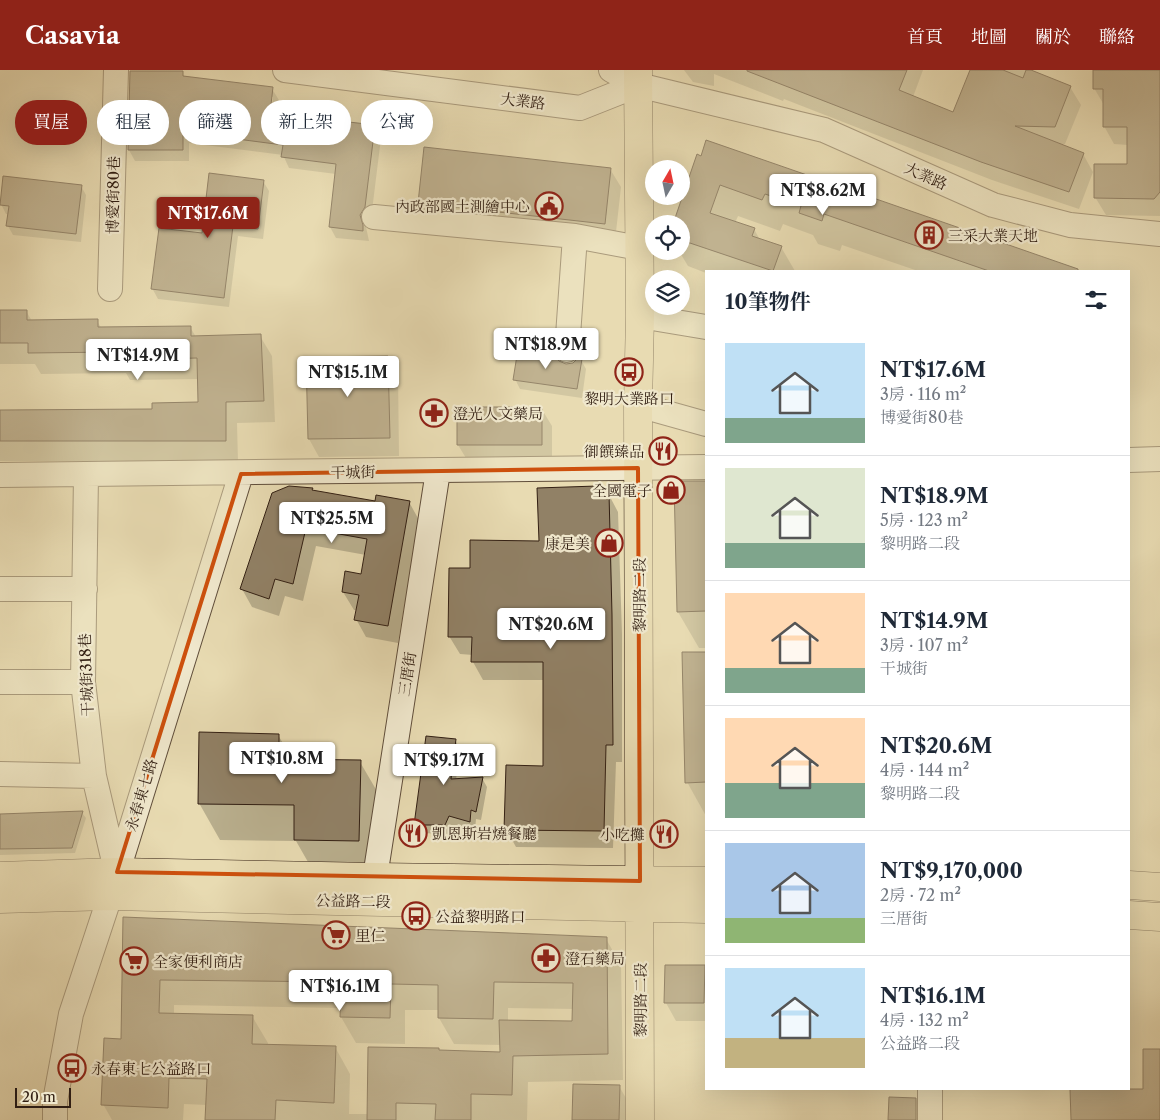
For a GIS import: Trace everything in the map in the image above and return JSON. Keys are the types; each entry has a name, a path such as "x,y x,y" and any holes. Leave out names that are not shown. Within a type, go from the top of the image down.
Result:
{"main road":[{"name":"黎明路二段","path":"638,78 640,316 638,405 640,1120"},
{"name":"公益路二段","path":"0,876 113,884 640,908 705,909"},
{"name":"公益路二段","path":"0,899 113,884 375,878 705,881"},
{"path":"1130,885 1160,887"},
{"path":"1130,915 1160,917"}],"street":[{"name":"博愛街80巷","path":"110,289 116,70"},
{"name":"大業路","path":"290,70 580,108 638,78"},
{"name":"大業路","path":"611,70 824,130 993,205 1070,225 1160,234"},
{"path":"374,217 575,236 639,248"},
{"path":"567,350 575,236"},
{"path":"640,316 705,327"},
{"path":"638,405 705,424"},
{"path":"1130,460 1160,459"},
{"name":"干城街","path":"0,475 241,474 705,467"},
{"name":"三厝街","path":"375,878 438,471"},
{"name":"永春東七路","path":"55,1120 55,1101 71,1014 241,474"},
{"name":"干城街318巷","path":"86,475 83,682 94,776 113,884"},
{"path":"0,589 85,589"},
{"path":"0,682 83,682"},
{"path":"0,774 94,776"},
{"path":"930,1090 930,1120"}],"highlighted area":[{"path":"638,468 640,881 117,872 241,474"}],"building":[{"path":"747,70 907,70 899,90 953,112 970,70 1003,70 1023,78 1026,70 1031,70 1071,86 1055,127 1015,126 1084,153 1069,192 981,162"},
{"path":"1093,70 1160,70 1160,192 1154,199 1094,198 1094,164 1127,164 1127,127 1103,127 1103,89 1093,89"},
{"path":"130,71 183,71 183,76 273,87 272,100 261,100 261,142 251,141 251,100 179,100 179,145 183,145 183,150 128,150 128,145 169,145 169,100 129,100"},
{"path":"351,122 361,123 361,145 373,145 365,207 360,215 363,231 329,227 336,164 281,157 283,145 351,145"},
{"path":"706,140 1078,270 986,270 824,214 822,221 799,213 801,206 765,194 762,200 720,185 710,213 755,228 752,236 782,246 773,270 770,270 690,243 690,215 676,215 680,205 690,205 690,174 697,154 701,156"},
{"path":"424,147 611,168 605,224 418,203"},
{"path":"209,173 264,180 258,229 233,226 224,298 151,289 159,228 202,233"},
{"path":"3,176 82,185 76,234 6,226 9,206 0,205"},
{"path":"0,310 27,310 27,320 98,319 98,327 191,326 191,336 261,334 264,401 226,402 226,441 0,441 0,410 152,409 152,403 198,402 197,358 117,360 116,352 28,353 28,343 0,343"},
{"path":"518,349 554,354 559,361 566,364 573,363 578,358 582,359 577,389 513,380"},
{"path":"388,356 390,438 308,439 306,357"},
{"path":"457,407 542,407 542,445 457,445"},
{"path":"674,481 705,481 705,611 677,612"},
{"path":"289,486 313,488 312,490 375,501 376,495 410,501 388,626 354,620 359,595 342,592 345,571 361,574 367,539 306,528 293,584 275,579 269,599 240,589 272,493"},
{"path":"597,486 609,493 612,615 613,745 606,745 604,831 504,830 506,765 543,766 543,662 471,662 472,637 448,637 449,568 470,568 470,540 539,541 537,488"},
{"path":"682,652 705,652 705,782 685,783"},
{"path":"199,732 279,734 279,759 361,760 359,841 294,840 294,805 198,804"},
{"path":"426,736 456,739 451,779 483,777 476,812 471,810 470,822 449,816 445,825 414,825"},
{"path":"83,811 72,848 0,849 0,814"},
{"path":"123,917 607,937 608,1054 513,1056 512,1095 471,1094 471,1120 435,1120 436,1104 396,1103 396,1120 367,1120 368,1047 439,1048 439,1050 500,1052 499,1020 572,1021 573,983 494,982 493,1019 438,1018 438,985 391,984 390,1018 340,1017 341,982 160,980 159,1013 253,1015 252,1044 336,1046 334,1103 276,1100 275,1120 205,1120 207,1079 169,1078 168,1108 101,1105 104,1038 121,1039"},
{"path":"665,965 705,965 704,1003 664,1003"},
{"path":"1143,1049 1160,1049 1160,1120 1071,1120 1070,1090 1143,1089"},
{"path":"573,1084 620,1085 619,1120 572,1120"},
{"path":"889,1097 916,1098 916,1120 888,1120"}],"place":[{"name":"內政部國土測繪中心","path":"549,206"},
{"name":"三采大業天地","path":"929,235"},
{"name":"黎明大業路口","path":"629,372"},
{"name":"澄光人文藥局","path":"434,413"},
{"name":"御饌臻品","path":"663,451"},
{"name":"全國電子","path":"671,490"},
{"name":"康是美","path":"609,543"},
{"name":"凱恩斯岩燒餐廳","path":"413,833"},
{"name":"小吃攤","path":"664,834"},
{"name":"公益黎明路口","path":"416,916"},
{"name":"里仁","path":"336,935"},
{"name":"澄石藥局","path":"546,958"},
{"name":"全家便利商店","path":"134,961"},
{"name":"永春東七公益路口","path":"72,1068"}]}
